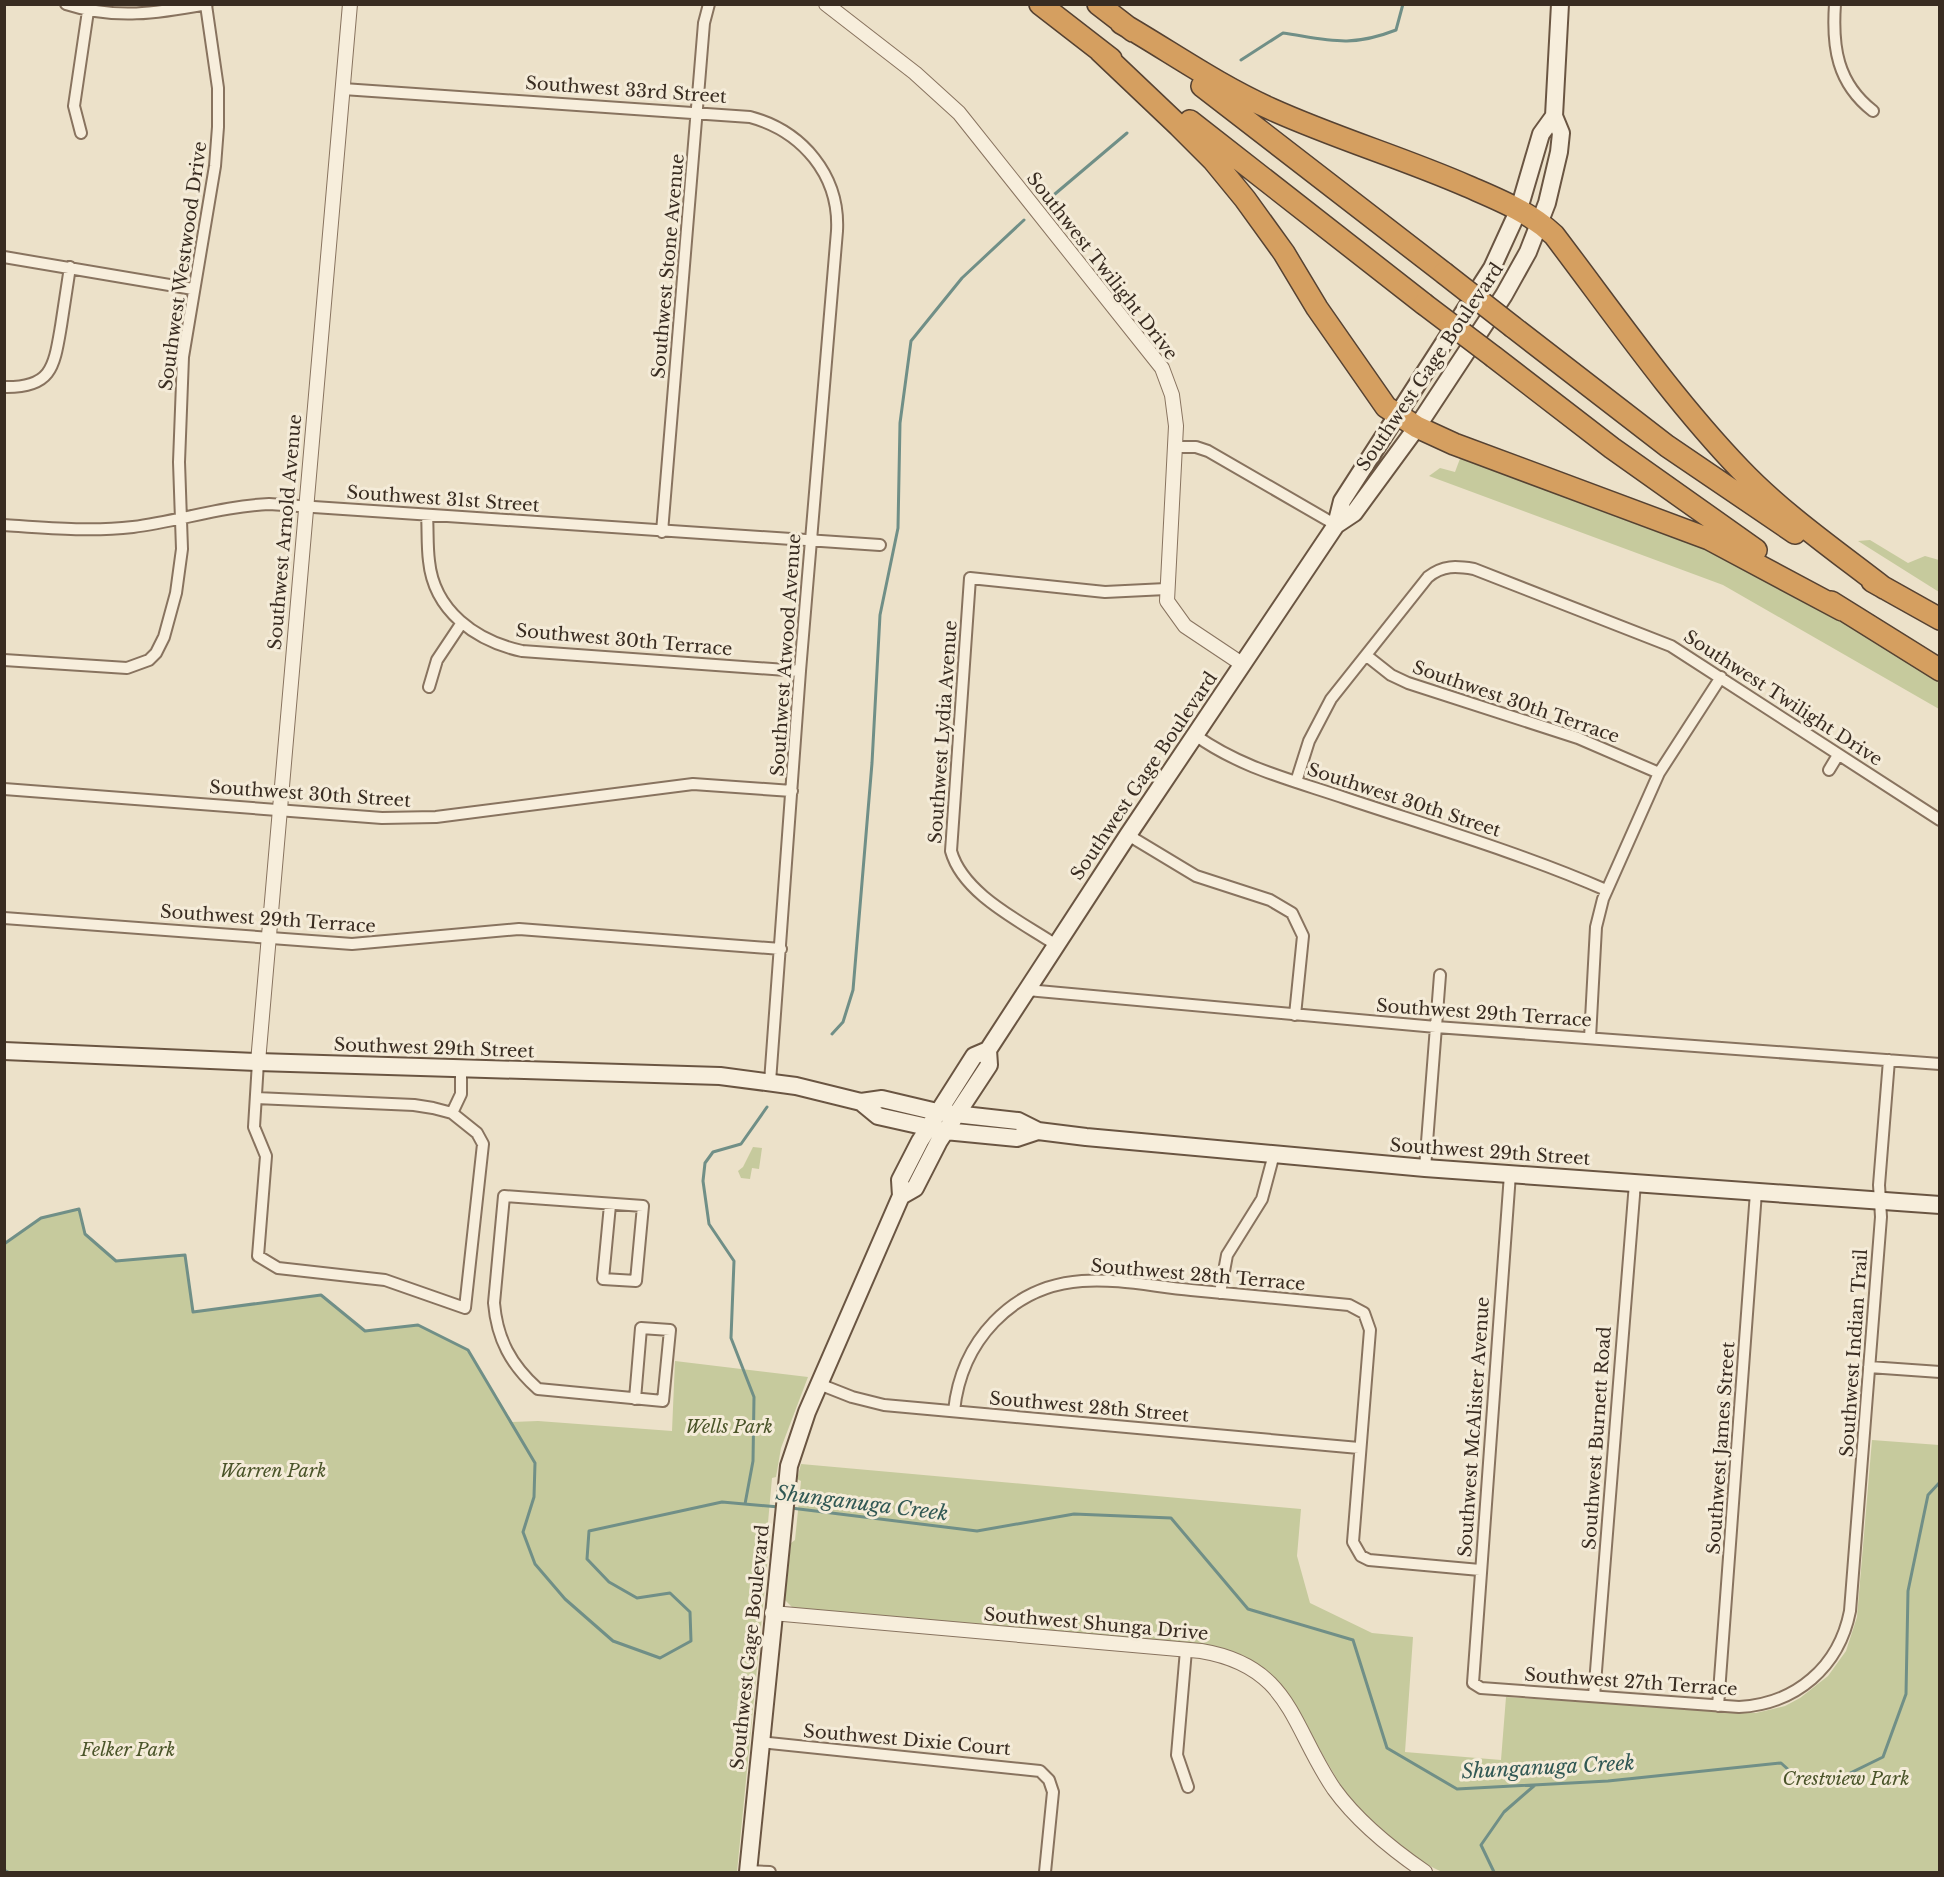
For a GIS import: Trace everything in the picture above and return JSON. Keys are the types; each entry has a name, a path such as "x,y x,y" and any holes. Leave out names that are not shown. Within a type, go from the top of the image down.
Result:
{"highway":[{"path":"1040,4 1425,304 1681,499 1842,610 1940,670"},
{"path":"1098,4 1706,475 1884,588 1940,619"},
{"path":"1121,23 1226,87 1272,110 1432,171 1520,209 1540,222 1554,235 1693,416 1742,471 1770,499 1884,588"},
{"path":"1100,51 1196,143 1245,199 1386,406 1396,414 1417,427 1454,444 1709,539 1842,610"}],"main road":[{"name":"Southwest Gage Boulevard","path":"1335,525 1354,513 1417,427 1504,296 1528,252 1540,222 1560,152 1561,133 1554,116 1560,4"},
{"name":"Southwest Gage Boulevard","path":"901,1196 915,1188 945,1131 988,1065 988,1050 1335,525 1342,501 1396,414 1483,284 1520,209 1541,134 1554,116"},
{"name":"Southwest Gage Boulevard","path":"748,1872 786,1483 795,1440 901,1196 900,1180 928,1128 974,1056 988,1050"},
{"name":"Southwest 29th Street","path":"4,1051 258,1062 693,1075 770,1082 861,1102 882,1099 938,1112 1018,1121 1038,1131 1425,1168 1940,1206"},
{"name":"Southwest 29th Street","path":"861,1102 878,1116 945,1131 1017,1138 1038,1131"}],"street":[{"path":"66,4 88,11 137,15 207,5"},
{"name":"Southwest Arnold Avenue","path":"258,1062 304,505 350,4"},
{"name":"Southwest Stone Avenue","path":"662,532 704,23 709,4"},
{"name":"Southwest Twilight Drive","path":"826,4 942,96 1064,243 1162,368 1174,405 1176,447 1167,601 1177,619 1242,664"},
{"path":"1835,4 1834,46 1839,68 1856,96 1873,111"},
{"name":"Southwest Westwood Drive","path":"4,660 127,668 149,660 161,646 180,571 182,518 179,412 183,357 214,166 218,127 216,70 207,5"},
{"path":"81,133 74,106 88,11"},
{"name":"Southwest 33rd Street","path":"343,89 750,117 777,127 794,137 810,152 827,178 834,198 837,231"},
{"name":"Southwest Atwood Avenue","path":"770,1082 800,671 837,231"},
{"path":"4,257 193,289"},
{"path":"4,387 27,387 38,382 54,364 70,267"},
{"path":"1176,447 1196,447 1208,451 1335,525"},
{"name":"Southwest 31st Street","path":"4,525 89,530 136,526 221,508 269,504 880,545"},
{"name":"Southwest 30th Terrace","path":"428,515 429,563 434,581 447,607 461,624 489,642 522,651 800,671"},
{"name":"Southwest Twilight Drive","path":"1296,782 1319,719 1340,687 1428,577 1441,568 1457,566 1474,569 1671,646 1940,820"},
{"name":"Southwest Lydia Avenue","path":"1056,945 970,886 958,870 951,851 970,578 1105,592 1166,589"},
{"path":"429,687 437,660 461,624"},
{"name":"Southwest 30th Terrace","path":"1366,656 1391,675 1408,683 1578,738 1659,773"},
{"path":"1590,1038 1596,927 1606,890 1659,773 1721,677"},
{"name":"Southwest 30th Street","path":"1195,735 1248,767 1558,869 1606,890"},
{"path":"1829,770 1838,755"},
{"name":"Southwest 30th Street","path":"4,789 416,818 693,784 792,790"},
{"path":"1128,835 1196,876 1270,900 1292,913 1303,936 1296,1015"},
{"name":"Southwest 29th Terrace","path":"4,918 352,944 503,930 544,929 781,949"},
{"path":"1425,1168 1440,975"},
{"name":"Southwest 29th Terrace","path":"1027,990 1436,1028 1940,1064"},
{"name":"Southwest Indian Trail","path":"1838,1647 1850,1611 1881,1217 1880,1201 1889,1060"},
{"path":"256,1098 414,1105 452,1113 477,1133 483,1144 465,1308 385,1280 278,1268 258,1256 266,1156 254,1127 258,1062"},
{"path":"452,1113 461,1094 461,1068"},
{"path":"1220,1293 1227,1255 1262,1199 1269,1181 1274,1154"},
{"name":"Southwest McAlister Avenue","path":"1473,1683 1510,1174"},
{"name":"Southwest Burnett Road","path":"1594,1696 1635,1183"},
{"name":"Southwest James Street","path":"1718,1706 1756,1192"},
{"path":"610,1204 603,1279 636,1281 643,1206 504,1196 494,1303 495,1318 505,1349 514,1364 538,1389 635,1399 663,1401 670,1330 641,1328 635,1399"},
{"name":"Southwest 28th Terrace","path":"954,1412 959,1382 977,1341 1009,1308 1037,1292 1064,1283 1094,1281 1349,1305 1364,1313 1370,1330 1359,1448"},
{"path":"1869,1367 1940,1372"},
{"name":"Southwest 28th Street","path":"819,1384 852,1397 884,1405 1359,1448"},
{"path":"1359,1448 1353,1542 1356,1550 1369,1560 1480,1570"},
{"name":"Southwest Shunga Drive","path":"772,1613 1186,1650 1232,1659 1261,1675 1274,1687 1286,1701 1335,1789 1374,1830 1425,1872"},
{"name":"Southwest 27th Terrace","path":"1473,1683 1480,1688 1749,1707 1788,1696 1818,1674 1838,1647"},
{"path":"1186,1650 1177,1755 1188,1787"},
{"name":"Southwest Dixie Court","path":"760,1742 1033,1768 1048,1777 1053,1792 1045,1872"},
{"path":"748,1872 770,1872"}],"green space":[{"path":"1461,456 1715,548 1939,677 1939,709 1723,585 1429,476 1440,468 1455,472"},
{"path":"1870,540 1908,563 1925,556 1939,560 1939,592 1858,541"},
{"path":"753,1147 762,1148 759,1169 752,1168 750,1179 741,1178 738,1171 743,1167"},
{"path":"79,1209 85,1234 116,1261 185,1255 193,1312 321,1295 365,1331 418,1325 468,1350 512,1422 538,1421 672,1431 675,1361 808,1377 781,1448 776,1477 772,1478 767,1534 770,1535 737,1872 5,1872 5,1244 41,1218"},
{"name":"Crestview Park","path":"1872,1440 1939,1445 1939,1872 1442,1872 1416,1858 1392,1840 1349,1798 1295,1704 1268,1672 1251,1660 1229,1651 1201,1644 794,1609 785,1600 791,1543 795,1540 801,1481 797,1479 801,1464 1301,1509 1297,1556 1310,1603 1372,1633 1413,1637 1405,1752 1501,1760 1506,1697 1756,1713 1785,1706 1800,1698 1828,1676 1846,1651 1857,1617"}],"waterway":[{"path":"1241,60 1283,33 1340,41 1380,36 1396,30 1403,4"},
{"path":"1049,199 1127,133"},
{"path":"832,1034 843,1022 853,990 872,763 880,615 898,528 900,423 911,341 962,278 1024,220"},
{"path":"745,1504 753,1461 754,1397 731,1338 734,1261 709,1224 703,1181 705,1163 713,1152 741,1144 767,1107"},
{"name":"Shunganuga Creek","path":"4,1244 41,1218 79,1209 85,1234 116,1261 185,1255 193,1312 321,1295 365,1331 418,1325 468,1350 535,1463 534,1497 523,1532 535,1564 565,1599 613,1641 660,1658 691,1641 690,1612 670,1593 637,1598 609,1582 587,1559 589,1531 722,1502 779,1507"},
{"name":"Shunganuga Creek","path":"791,1508 977,1531 1074,1514 1171,1518 1248,1609 1353,1640 1387,1748 1457,1789 1608,1781 1781,1763 1801,1781 1832,1782 1883,1757 1906,1694 1908,1591 1928,1495 1940,1482"},
{"path":"1494,1872 1481,1845 1504,1812 1535,1785"},
{"path":"4,1870 8,1872"}],"park label":[{"name":"Wells Park","path":"729,1427"},
{"name":"Warren Park","path":"273,1471"},
{"name":"Felker Park","path":"128,1750"}]}
